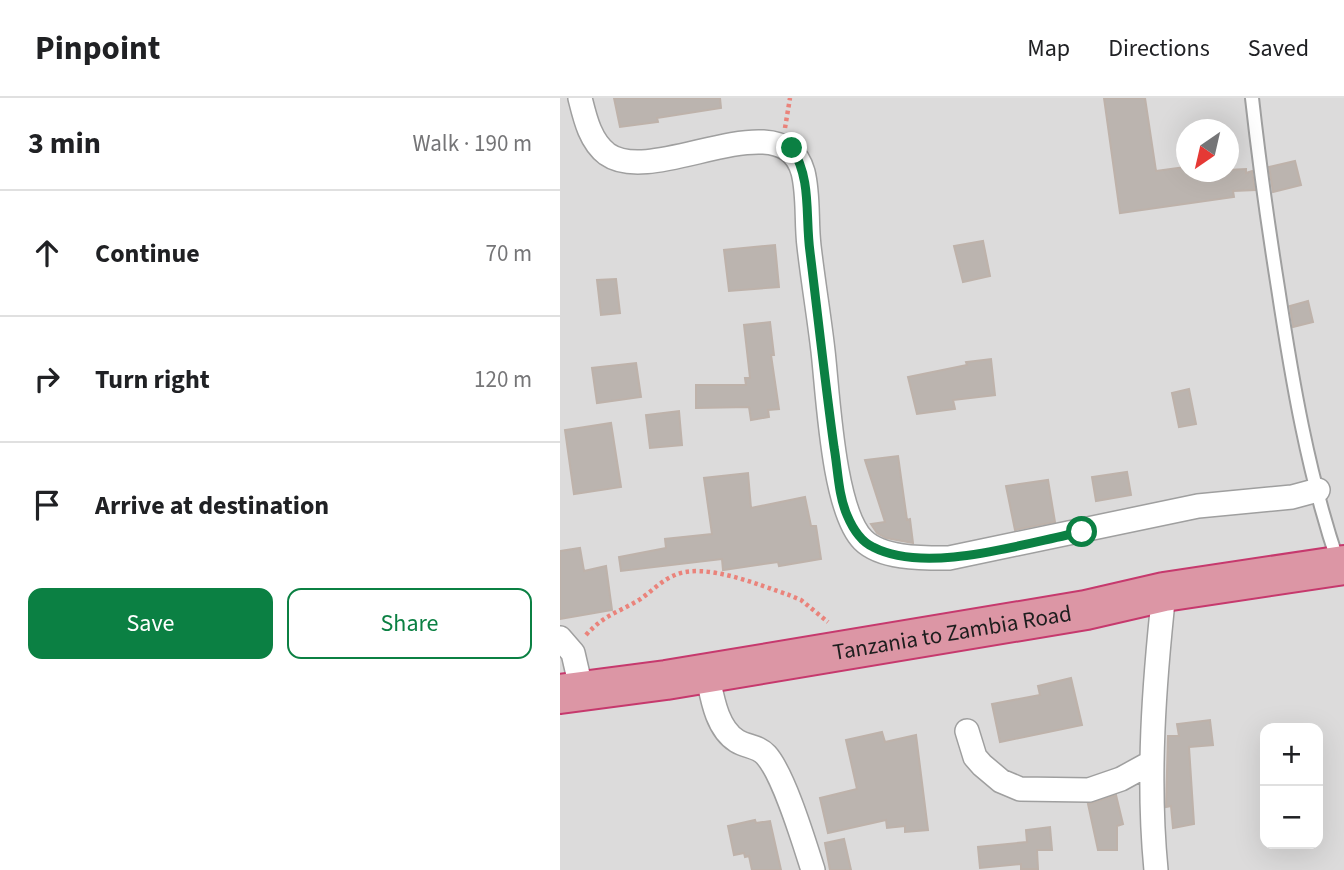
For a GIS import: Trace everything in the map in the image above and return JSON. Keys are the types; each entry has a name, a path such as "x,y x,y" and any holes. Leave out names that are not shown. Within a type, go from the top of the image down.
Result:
{"highway":[{"name":"Tanzania to Zambia Road","path":"571,693 1086,610 1164,592 1342,566"}],"street":[{"path":"580,98 586,123 600,148 622,161 641,161 761,138 784,143 792,148 805,183 827,400 843,505 853,527 872,547 914,558 949,558 1198,506 1292,497 1318,490"},
{"path":"1156,870 1151,811 1154,681 1164,592"},
{"path":"567,645 571,693"},
{"path":"707,673 723,727 736,740 761,750 776,771 813,870"},
{"path":"967,731 975,758 1001,781 1020,789 1089,790 1112,783 1153,762"}],"lane":[{"path":"1252,98 1287,351 1327,530 1342,566"}],"path":[{"path":"784,143 790,98"},
{"path":"567,645 598,622 649,593 667,579 690,571 715,572 789,595 815,611 855,648"}],"shaded area":[{"path":"560,98 1344,98 1344,870 560,870"}],"building":[{"path":"614,98 720,98 721,108 657,118 658,122 620,127"},
{"path":"1104,98 1145,98 1156,171 1176,168 1176,182 1239,182 1239,169 1246,169 1246,173 1252,171 1255,190 1233,191 1234,197 1120,213"},
{"path":"1295,161 1301,185 1273,192 1269,167"},
{"path":"983,241 990,276 963,282 954,246"},
{"path":"775,245 779,287 729,291 724,250"},
{"path":"616,279 620,313 601,315 597,280"},
{"path":"1308,301 1313,322 1293,327 1290,306"},
{"path":"770,322 774,355 771,355 779,409 768,410 769,417 751,420 749,407 696,408 696,385 746,385 745,378 750,378 744,325"},
{"path":"991,359 995,395 953,400 955,409 917,414 908,377 967,365 966,362"},
{"path":"636,363 641,397 597,403 592,368"},
{"path":"1189,389 1196,424 1179,427 1172,393"},
{"path":"679,411 682,445 650,448 646,415"},
{"path":"611,423 621,487 574,494 565,430"},
{"path":"898,456 913,543 886,538 877,533 871,524 885,522 865,460"},
{"path":"1127,472 1131,495 1096,501 1092,477"},
{"path":"748,473 751,508 805,497 811,526 816,526 821,559 779,566 778,562 723,570 722,559 621,571 619,557 666,548 665,539 712,534 704,478"},
{"path":"1048,480 1055,522 1015,530 1006,486"},
{"path":"580,548 584,571 606,566 612,610 560,619 560,551"},
{"path":"1071,678 1082,725 1000,742 992,704 1040,695 1038,686"},
{"path":"1210,720 1213,745 1189,747 1194,824 1173,828 1171,806 1166,807 1168,736 1179,736 1177,724"},
{"path":"882,732 885,742 916,735 928,830 905,832 905,826 887,828 886,820 828,833 820,798 857,789 846,740"},
{"path":"1116,795 1123,824 1117,826 1117,850 1098,850 1088,804"},
{"path":"755,820 756,823 770,821 781,870 752,870 749,856 745,857 744,853 734,855 728,826"},
{"path":"1050,827 1052,850 1037,850 1038,869 1021,869 1021,864 980,868 978,847 1027,842 1026,830"},
{"path":"844,839 851,870 830,870 825,843"}],"route":[{"path":"792,148 803,170 805,183 827,400 843,505 847,517 861,538 877,549 914,558 949,558 1082,532"}]}
